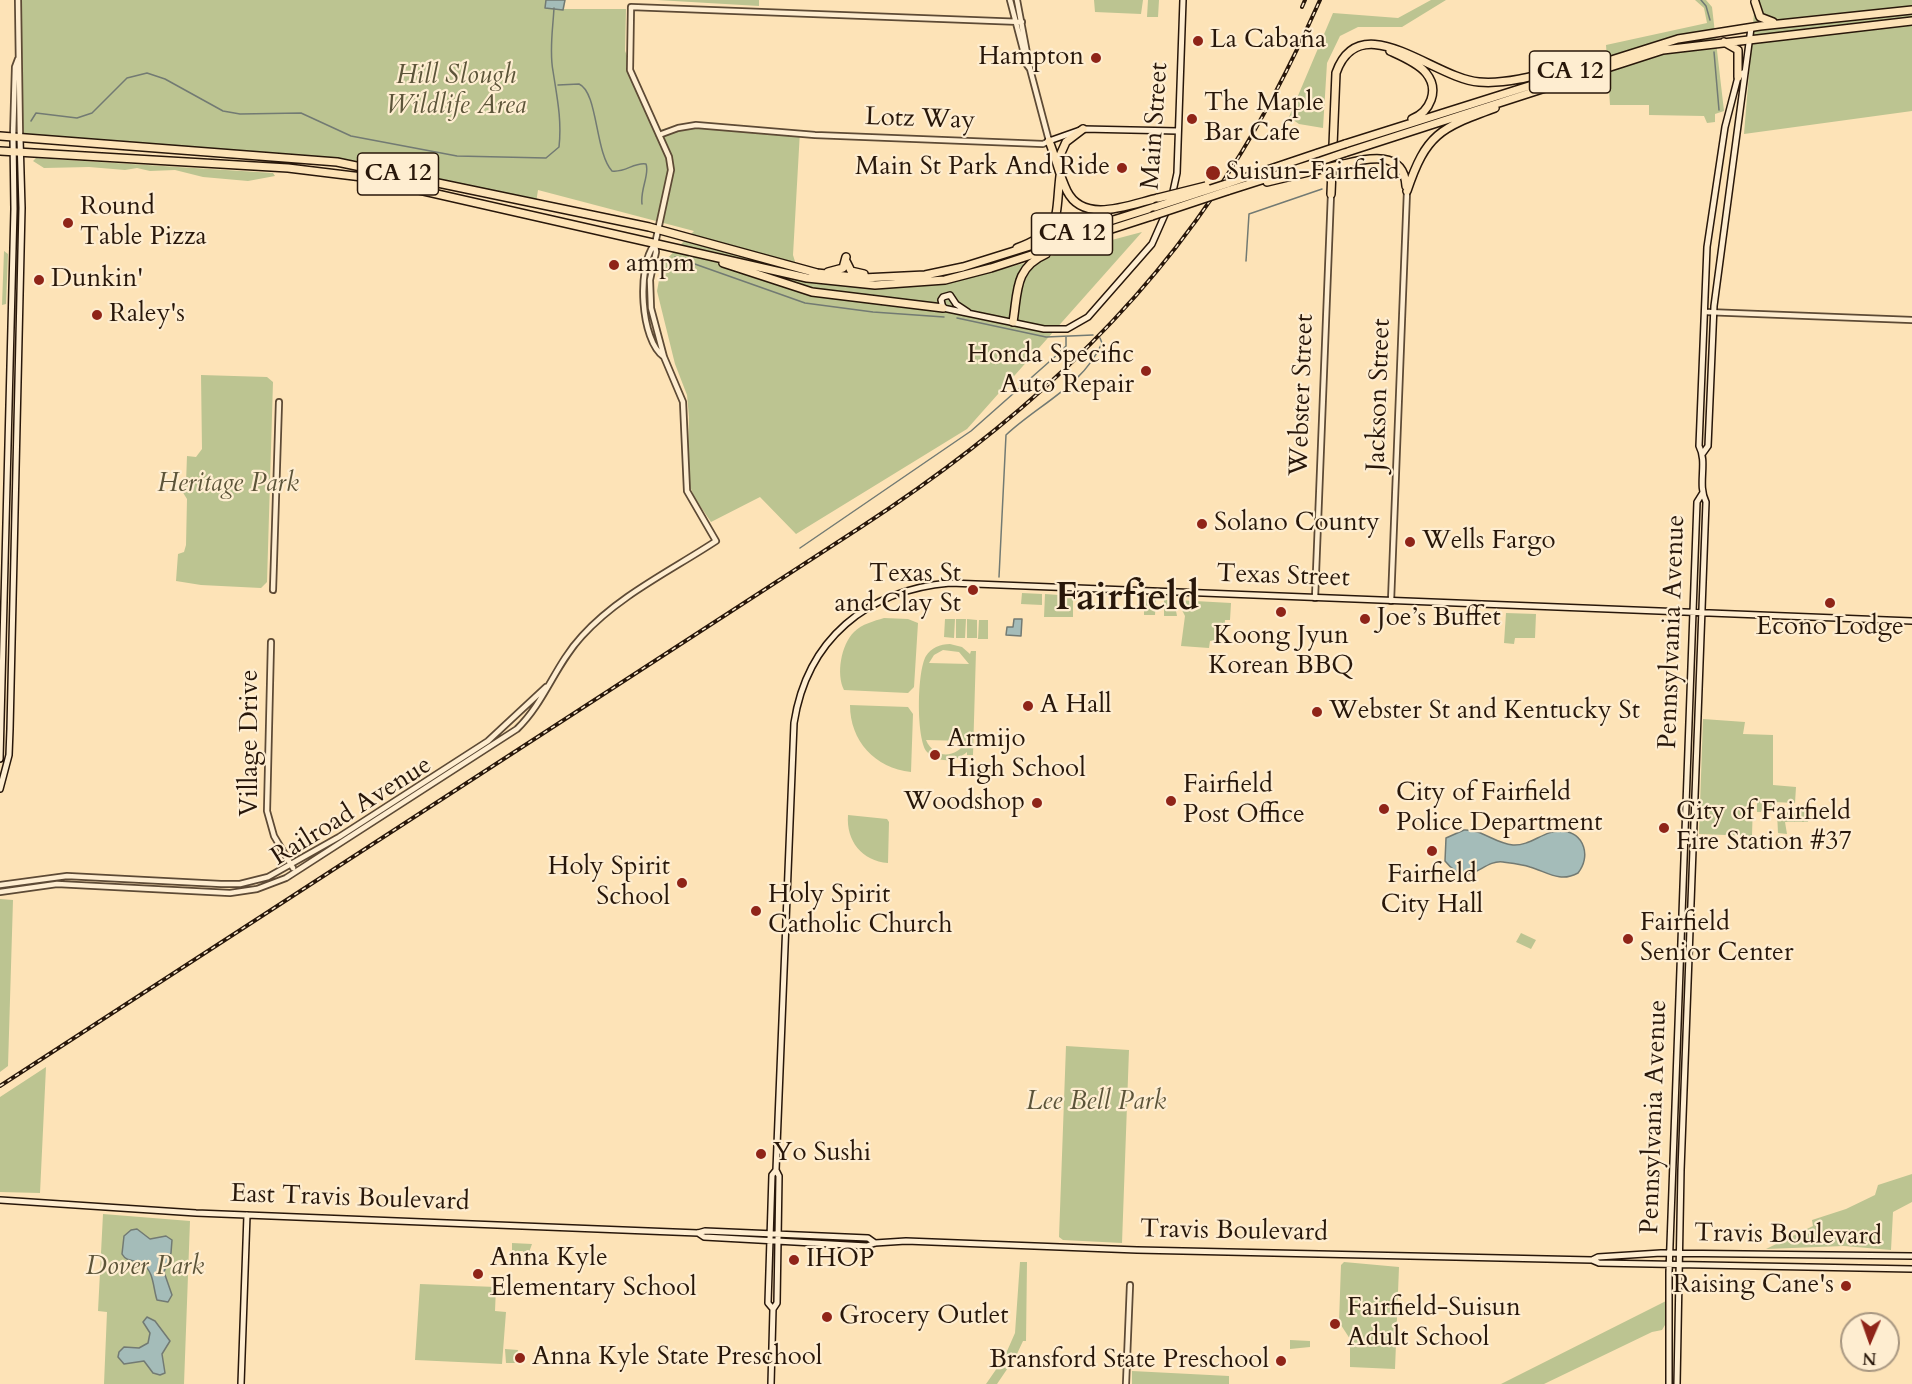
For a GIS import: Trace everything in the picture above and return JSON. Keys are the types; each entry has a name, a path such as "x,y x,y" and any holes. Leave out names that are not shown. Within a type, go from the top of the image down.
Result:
{"highway":[{"path":"1755,2 1764,20 1781,24"},
{"name":"CA 12","path":"0,151 334,173 397,184 816,280 854,285 893,285 967,274 1071,243 1152,216 1254,174 1678,39 1781,24 1912,10"},
{"name":"CA 12","path":"0,136 337,162 658,230 817,273 872,277 925,274 989,260 1155,207 1227,187 1251,185 1663,50 1722,41 1912,21"},
{"path":"1722,41 1738,50 1740,75"},
{"path":"1330,195 1335,82 1338,68 1347,55 1364,44 1379,43 1452,76 1487,83 1607,60"},
{"path":"1347,55 1365,48 1384,49 1419,67 1431,81 1433,96 1425,112 1392,129"},
{"path":"1407,191 1420,154 1447,128 1538,94 1554,85"},
{"path":"1057,162 1066,142 1083,129"},
{"path":"989,260 1034,241 1047,231 1058,211 1060,176 1049,141"},
{"path":"1251,185 1376,157 1390,160 1404,175 1407,191"},
{"path":"1060,176 1071,197 1091,209 1106,210 1158,198 1227,187"},
{"path":"1013,322 1020,280 1027,266 1071,243"},
{"path":"708,255 812,292 943,308"},
{"path":"817,273 841,270 846,257 847,266 851,271 872,277"}],"main road":[{"name":"Main Street","path":"968,312 950,295 940,300 943,308 1044,329 1067,328 1083,321 1152,244 1162,226 1176,183 1183,0"},
{"name":"Pennsylvania Avenue","path":"1677,1384 1679,1266 1706,502 1702,494 1703,453 1699,446 1709,229 1725,127 1751,28"},
{"name":"Pennsylvania Avenue","path":"1703,453 1708,446 1713,313 1746,80 1740,75"},
{"name":"Lotz Way","path":"1049,141 1083,129 1179,131"},
{"path":"0,789 9,755 10,729 22,208 16,138"},
{"path":"0,759 17,152"},
{"name":"Pennsylvania Avenue","path":"1669,1384 1669,1266 1697,502 1702,494"},
{"name":"Texas Street","path":"776,1170 794,723 798,697 809,671 840,629 857,614 890,596 933,584 950,583 1912,621"},
{"path":"1691,673 1695,678 1695,689 1699,693"},
{"path":"1690,693 1696,696 1696,707 1699,710"},
{"path":"771,1384 773,1309 777,1304 779,1176 776,1170 772,1175 769,1241 768,1303 773,1309"},
{"name":"East Travis Boulevard","path":"0,1200 247,1215 770,1234"},
{"path":"241,1384 247,1215"},
{"name":"East Travis Boulevard","path":"698,1233 704,1237 777,1242"},
{"name":"Travis Boulevard","path":"770,1234 868,1238 875,1243"},
{"name":"Travis Boulevard","path":"777,1242 867,1246 875,1243 906,1241 1131,1250 1592,1260 1599,1263 1669,1266 1912,1269"},
{"name":"Travis Boulevard","path":"1592,1260 1598,1257 1670,1254 1912,1256"}],"street":[{"path":"16,138 14,76 18,59 18,0"},
{"path":"1010,0 1019,22"},
{"path":"1017,0 1019,22 1049,141"},
{"path":"651,303 655,244 671,170 659,135 630,70 631,7 1019,22"},
{"path":"16,138 21,67 18,59"},
{"path":"14,76 18,79 17,93 20,97"},
{"name":"Lotz Way","path":"659,135 678,128 696,125 867,137 1043,144 1049,141"},
{"name":"Jackson Street","path":"1391,601 1407,191"},
{"name":"Webster Street","path":"1315,598 1330,195"},
{"path":"655,244 650,251 644,292 650,333 658,353 664,357"},
{"path":"644,292 647,292 651,303 664,357"},
{"path":"1706,312 1912,320"},
{"name":"Railroad Avenue","path":"0,892 57,884 230,892 272,884 296,872 517,729 537,708 546,687 564,658 595,623 716,541 687,491 683,402 664,357"},
{"path":"273,590 279,402"},
{"name":"Village Drive","path":"271,642 266,805 274,836 296,872"},
{"name":"Railroad Avenue","path":"0,885 25,883 56,876 232,884 268,877 292,865 488,741 546,687"},
{"path":"1126,1384 1130,1285"}],"green space":[{"name":"Hill Slough Wildlife Area","path":"18,0 558,0 558,9 626,9 625,51 660,130 692,122 800,131 793,255 800,278 972,277 1142,232 967,429 796,534 760,497 711,522 694,497 687,478 689,417 687,395 675,364 657,291 662,264 694,231 538,190 536,203 364,167 20,138"},
{"path":"657,0 759,0 759,6"},
{"path":"1094,0 1143,0 1141,14 1095,12"},
{"path":"1148,0 1159,0 1158,17 1147,17"},
{"path":"1431,0 1446,0 1402,27 1358,27 1340,36 1327,63 1323,128 1299,124 1289,117 1333,13 1398,18"},
{"path":"1695,0 1706,0 1712,7 1724,111 1715,114 1715,122 1707,123 1704,116 1649,115 1649,105 1610,105 1606,45 1707,23 1704,8"},
{"path":"1755,0 1912,0 1912,111 1744,134"},
{"path":"36,158 273,173 275,176 248,181 203,177 175,170 44,168 33,161"},
{"path":"4,251 8,254 6,304 2,305"},
{"name":"Heritage Park","path":"201,375 267,377 273,382 267,582 261,588 201,585 176,581 178,554 184,552 186,545 187,499 182,491 186,483 187,456 196,457 202,449"},
{"path":"1022,593 1042,594 1042,605 1021,604"},
{"path":"1045,594 1073,596 1073,617 1044,617"},
{"path":"1144,599 1156,599 1155,615 1144,615"},
{"path":"1164,600 1174,600 1177,616 1164,616"},
{"path":"1177,600 1231,603 1230,620 1225,620 1224,639 1210,641 1209,648 1181,646 1185,616"},
{"path":"1506,613 1536,614 1535,638 1515,638 1514,644 1504,643"},
{"path":"884,618 908,619 918,623 914,687 908,693 844,690 840,668 846,644 854,632 861,627"},
{"path":"945,619 955,619 954,638 944,637"},
{"path":"956,619 966,619 965,638 956,638"},
{"path":"967,619 977,620 977,638 967,638"},
{"path":"979,620 988,620 988,639 978,639"},
{"path":"950,644 962,647 970,654 971,651 976,651 973,755 967,755 967,752 952,760 942,760 932,756 923,745 919,720 919,690 923,664 928,653 939,646","holes":["943,650 959,652 969,664 929,663 934,655","926,740 966,741 957,751 946,754 934,751"]},
{"path":"850,705 908,707 913,714 911,772 886,765 867,750 854,730"},
{"path":"1703,719 1745,722 1743,734 1773,735 1773,785 1796,787 1795,803 1774,802 1773,810 1762,809 1761,812 1757,812 1757,802 1753,801 1752,836 1699,834"},
{"path":"1800,809 1809,809 1808,822 1785,822 1787,834 1778,833 1777,812 1800,813"},
{"path":"848,815 887,819 889,822 888,863 870,858 858,848 850,833"},
{"path":"0,899 13,900 8,1066 0,1072"},
{"path":"1521,933 1536,940 1531,949 1516,942"},
{"name":"Lee Bell Park","path":"1066,1046 1129,1050 1122,1243 1063,1240 1059,1237"},
{"path":"46,1067 40,1193 0,1192 0,1097"},
{"path":"1912,1174 1912,1202 1893,1212 1891,1250 1844,1246 1766,1249 1813,1226 1812,1220 1846,1209 1875,1195 1878,1185"},
{"name":"Dover Park","path":"103,1214 190,1221 184,1384 104,1384 107,1312 98,1311"},
{"path":"512,1243 532,1244 527,1258 522,1257 523,1251 519,1251 518,1262 512,1261"},
{"path":"1020,1262 1027,1262 1026,1341 1023,1341 997,1384 986,1384 1004,1358 1015,1333"},
{"path":"1344,1262 1399,1267 1395,1369 1350,1367 1350,1339 1339,1322 1341,1265"},
{"path":"420,1284 496,1287 495,1311 506,1312 502,1364 415,1360"},
{"path":"1666,1301 1665,1325 1662,1330 1652,1332 1544,1384 1501,1384"},
{"path":"1290,1340 1310,1341 1310,1347 1290,1349"},
{"path":"505,1349 518,1350 517,1363 506,1363"},
{"path":"1132,1371 1229,1376 1229,1384 1132,1384"}],"water":[{"path":"546,0 565,0 563,10 545,8"},
{"path":"1014,619 1022,619 1021,636 1006,635 1007,627 1013,627"},
{"path":"1464,830 1477,832 1513,845 1526,843 1555,831 1570,833 1581,841 1585,853 1584,860 1578,873 1565,877 1554,876 1524,865 1503,862 1495,862 1475,872 1462,874 1445,861 1446,838"},
{"path":"137,1229 150,1239 166,1236 172,1240 171,1253 164,1272 172,1295 168,1302 157,1300 147,1267 126,1259 122,1254 124,1236 131,1230"},
{"path":"147,1317 155,1321 170,1341 162,1354 165,1373 160,1375 153,1373 144,1361 124,1364 118,1357 124,1347 139,1348 148,1343 150,1333 143,1322"}],"waterway":[{"path":"1701,0 1706,6 1710,20"},
{"path":"31,121 36,113 77,118 92,113 127,78 147,73 165,79 223,111 240,114 301,113 351,136 457,156 546,158 559,147 560,137 559,109 551,56 554,8"},
{"path":"1714,52 1719,110"},
{"path":"558,85 579,84 585,89 590,98 602,151 612,171 646,164 642,204"},
{"path":"1246,261 1249,214 1322,189"},
{"path":"675,257 805,303 873,312 944,317"},
{"path":"957,318 1046,337 1093,335"},
{"path":"800,548 971,431 1058,354 1066,346 1066,337"},
{"path":"999,577 1006,435 1059,394 1084,371 1102,343 1100,338"}],"railway":[{"path":"1302,7 1305,0"},
{"path":"0,1086 861,527 967,452 1017,411 1066,368 1111,323 1194,223 1231,169 1268,107 1320,0"}],"place":[{"name":"La Cabaña","path":"1198,41"},
{"name":"Hampton","path":"1096,58"},
{"name":"The Maple Bar Cafe","path":"1192,119"},
{"name":"Main St Park And Ride","path":"1122,168"},
{"name":"Suisun-Fairfield","path":"1213,173"},
{"name":"Round Table Pizza","path":"68,223"},
{"name":"ampm","path":"614,265"},
{"name":"Dunkin'","path":"39,280"},
{"name":"Raley's","path":"97,315"},
{"name":"Honda Specific Auto Repair","path":"1146,371"},
{"name":"Solano County","path":"1202,524"},
{"name":"Wells Fargo","path":"1410,542"},
{"name":"Texas St and Clay St","path":"973,590"},
{"name":"Econo Lodge","path":"1830,603"},
{"name":"Koong Jyun Korean BBQ","path":"1281,612"},
{"name":"Joe’s Buffet","path":"1365,619"},
{"name":"A Hall","path":"1028,706"},
{"name":"Webster St and Kentucky St","path":"1317,712"},
{"name":"Armijo High School","path":"935,755"},
{"name":"Fairfield Post Office","path":"1171,801"},
{"name":"Woodshop","path":"1037,803"},
{"name":"City of Fairfield Police Department","path":"1384,809"},
{"name":"City of Fairfield Fire Station #37","path":"1664,828"},
{"name":"Fairfield City Hall","path":"1432,851"},
{"name":"Holy Spirit School","path":"682,883"},
{"name":"Holy Spirit Catholic Church","path":"756,911"},
{"name":"Fairfield Senior Center","path":"1628,939"},
{"name":"Yo Sushi","path":"761,1154"},
{"name":"IHOP","path":"794,1260"},
{"name":"Anna Kyle Elementary School","path":"478,1274"},
{"name":"Raising Cane's","path":"1846,1286"},
{"name":"Grocery Outlet","path":"827,1317"},
{"name":"Fairfield-Suisun Adult School","path":"1335,1324"},
{"name":"Anna Kyle State Preschool","path":"520,1358"},
{"name":"Bransford State Preschool","path":"1281,1361"}],"district":[{"name":"Fairfield","path":"1127,600"}]}
